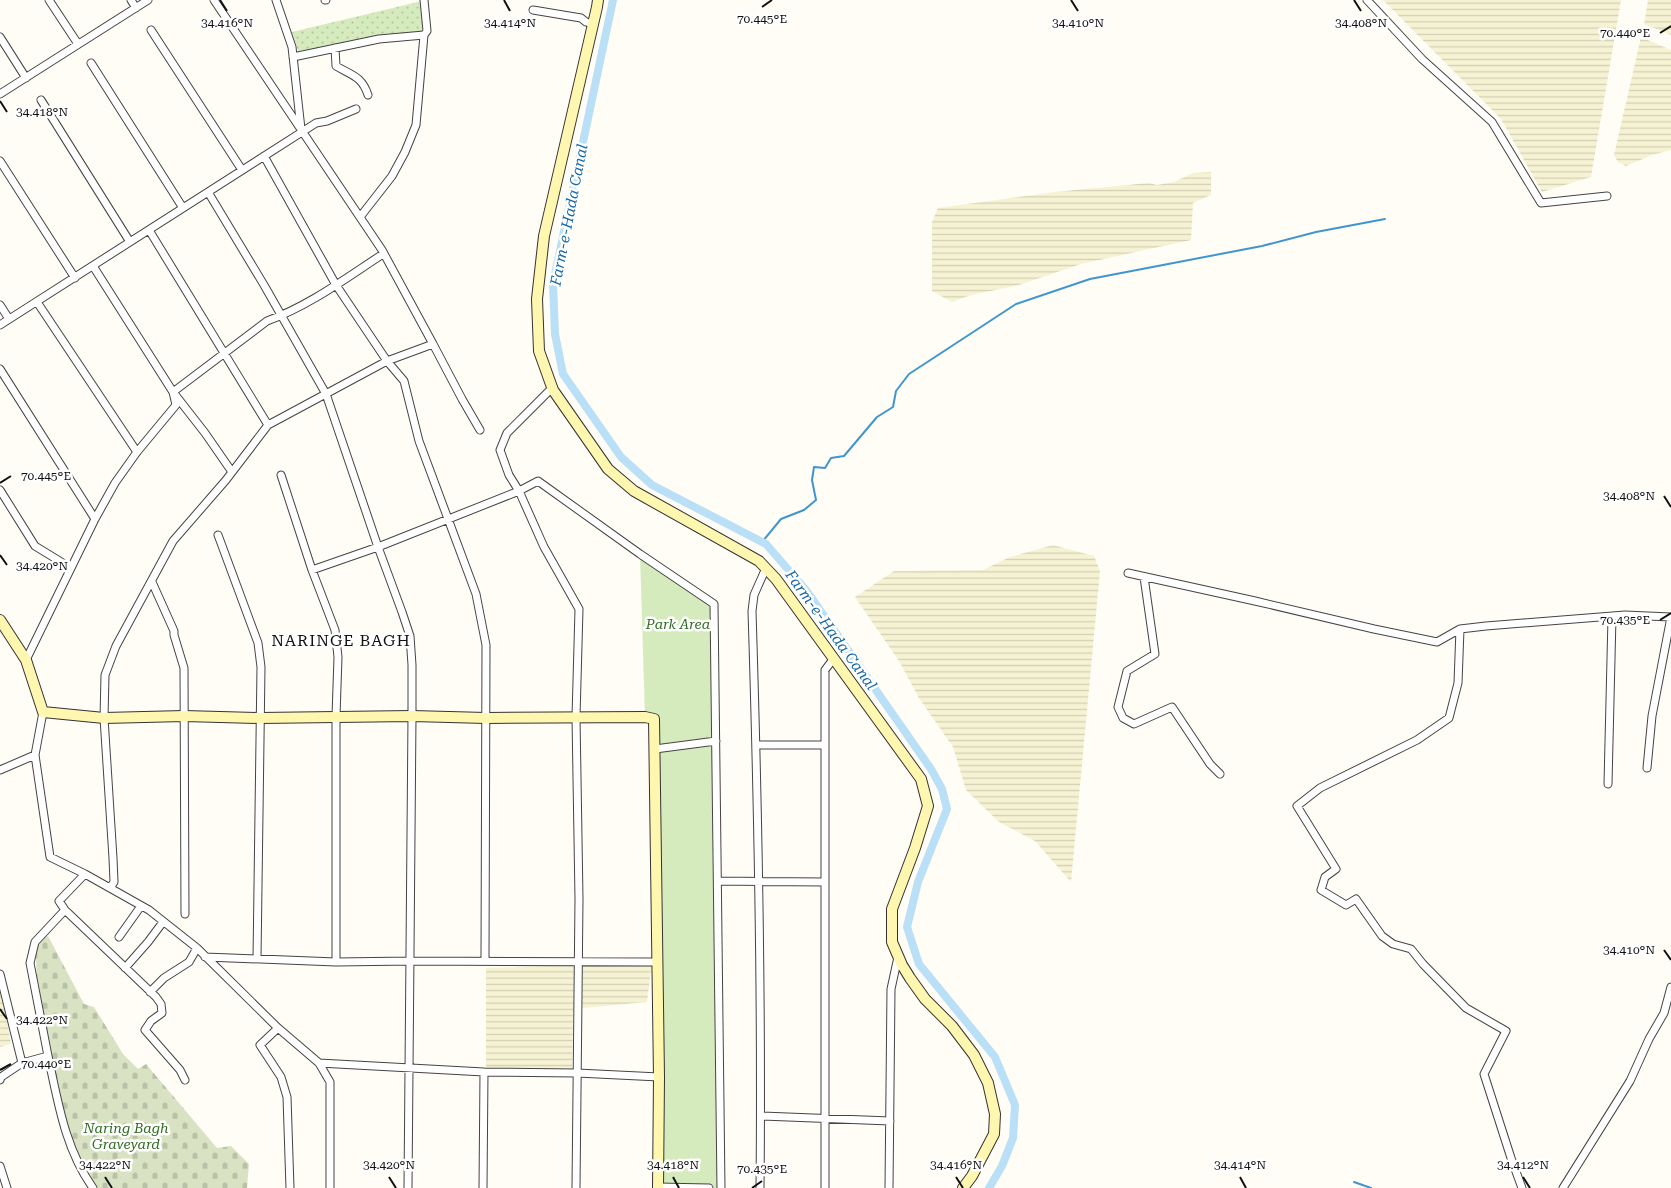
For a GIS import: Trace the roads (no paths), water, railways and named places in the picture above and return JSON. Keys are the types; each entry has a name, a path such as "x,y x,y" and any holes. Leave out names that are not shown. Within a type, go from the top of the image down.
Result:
{"street":[{"path":"49,0 78,44"},
{"path":"131,0 136,8"},
{"path":"0,94 148,0"},
{"path":"214,0 383,254 480,430"},
{"path":"276,0 292,47 301,132"},
{"path":"360,217 392,176 416,126 424,34 427,31 424,0"},
{"path":"598,0 544,236 537,299 539,351 552,388 608,469 634,491 759,561 776,579 921,779 928,806 915,848 892,909 892,942 910,978 925,999 952,1026 974,1055 988,1083 995,1114 994,1134 972,1176 963,1188"},
{"path":"1367,0 1422,59 1492,122 1541,203 1607,196"},
{"path":"533,10 581,18 593,24"},
{"path":"151,30 242,170"},
{"path":"293,57 379,39 424,34"},
{"path":"0,37 26,78"},
{"path":"335,48 336,66 360,79 368,94"},
{"path":"91,63 183,208"},
{"path":"41,100 130,242"},
{"path":"0,325 301,132 316,123 327,121 356,108"},
{"path":"264,156 336,285 387,361 404,381 418,441 476,594 486,645 485,961"},
{"path":"0,161 75,278"},
{"path":"208,192 326,394 410,636 412,716 408,1188"},
{"path":"149,230 268,425"},
{"path":"173,392 226,354 267,321 282,316 336,285 383,254"},
{"path":"93,266 173,392 206,433 232,472"},
{"path":"37,302 137,452"},
{"path":"0,305 9,319"},
{"path":"110,888 114,882 114,858 104,718 105,675 116,646 173,541 232,472 268,425 387,361 433,344"},
{"path":"0,369 95,519"},
{"path":"552,388 507,433 500,450 509,475 519,491 544,547 579,609 576,717 579,962 576,1073 576,1188"},
{"path":"26,660 95,519 115,483 137,452 176,404 173,392"},
{"path":"281,475 334,630 338,657 336,716 336,962"},
{"path":"312,570 378,547 519,491 538,480 640,554 714,604 721,1188"},
{"path":"0,490 35,546 71,568"},
{"path":"218,535 258,643 261,667 257,959"},
{"path":"760,1188 758,881 752,611 754,594 766,568"},
{"path":"1128,573 1437,642 1460,629 1626,615 1671,617 1652,716 1647,768"},
{"path":"1144,577 1155,654 1127,671 1118,707 1123,718 1134,724 1172,708 1210,764 1220,774"},
{"path":"152,582 174,631 184,668 185,914"},
{"path":"1608,784 1612,617"},
{"path":"0,620 26,660 43,712 35,755 50,858 85,874 149,910 197,948 278,1028 319,1063 330,1082 330,1188"},
{"path":"1460,629 1458,683 1448,718 1417,740 1320,788 1297,806 1336,869 1326,877 1321,890 1346,905 1356,899 1382,936 1393,944 1411,948 1423,964 1466,1008 1506,1031 1484,1074 1522,1188"},
{"path":"825,1188 825,670 834,658"},
{"path":"43,712 104,718 184,716 260,718 336,716 654,718 659,1077 658,1187 710,1188"},
{"path":"654,749 716,741"},
{"path":"756,745 824,745"},
{"path":"0,770 35,755"},
{"path":"85,874 59,902 161,1004 162,1013 151,1021 145,1030 180,1070 185,1080"},
{"path":"718,881 824,882"},
{"path":"119,937 141,906"},
{"path":"65,910 35,942 30,964 64,1131 84,1176 93,1188"},
{"path":"124,968 163,922"},
{"path":"150,992 164,978 189,962 197,948"},
{"path":"889,1188 891,989 898,956"},
{"path":"205,957 336,962 658,962"},
{"path":"0,974 1,986 22,1063"},
{"path":"1563,1188 1630,1082 1664,1013 1671,987"},
{"path":"278,1028 260,1044 281,1078 287,1097 290,1188"},
{"path":"0,1080 1,1077 22,1063 48,1056"},
{"path":"319,1063 484,1072 576,1073 659,1077"},
{"path":"484,1072 484,1188"},
{"path":"761,1116 890,1121"},
{"path":"0,1166 7,1188"}],"waterway":[{"name":"Farm-e-Hada Canal","path":"613,0 553,284 555,334 563,374 621,457 652,485 766,544 806,590 931,769 942,789 947,809 918,882 907,927 919,964 995,1057 1015,1105 1013,1138 1002,1166 989,1188"},
{"path":"762,542 781,519 804,510 816,500 812,480 814,467 825,468 831,458 844,456 877,417 893,407 896,391 909,374 1016,304 1090,279 1262,246 1316,232 1385,219"},
{"path":"1354,1182 1371,1188"}],"district":[{"name":"NARINGE BAGH","path":"341,640"}],"park label":[{"name":"Park Area","path":"678,624"},
{"name":"Naring Bagh Graveyard","path":"126,1136"}]}
